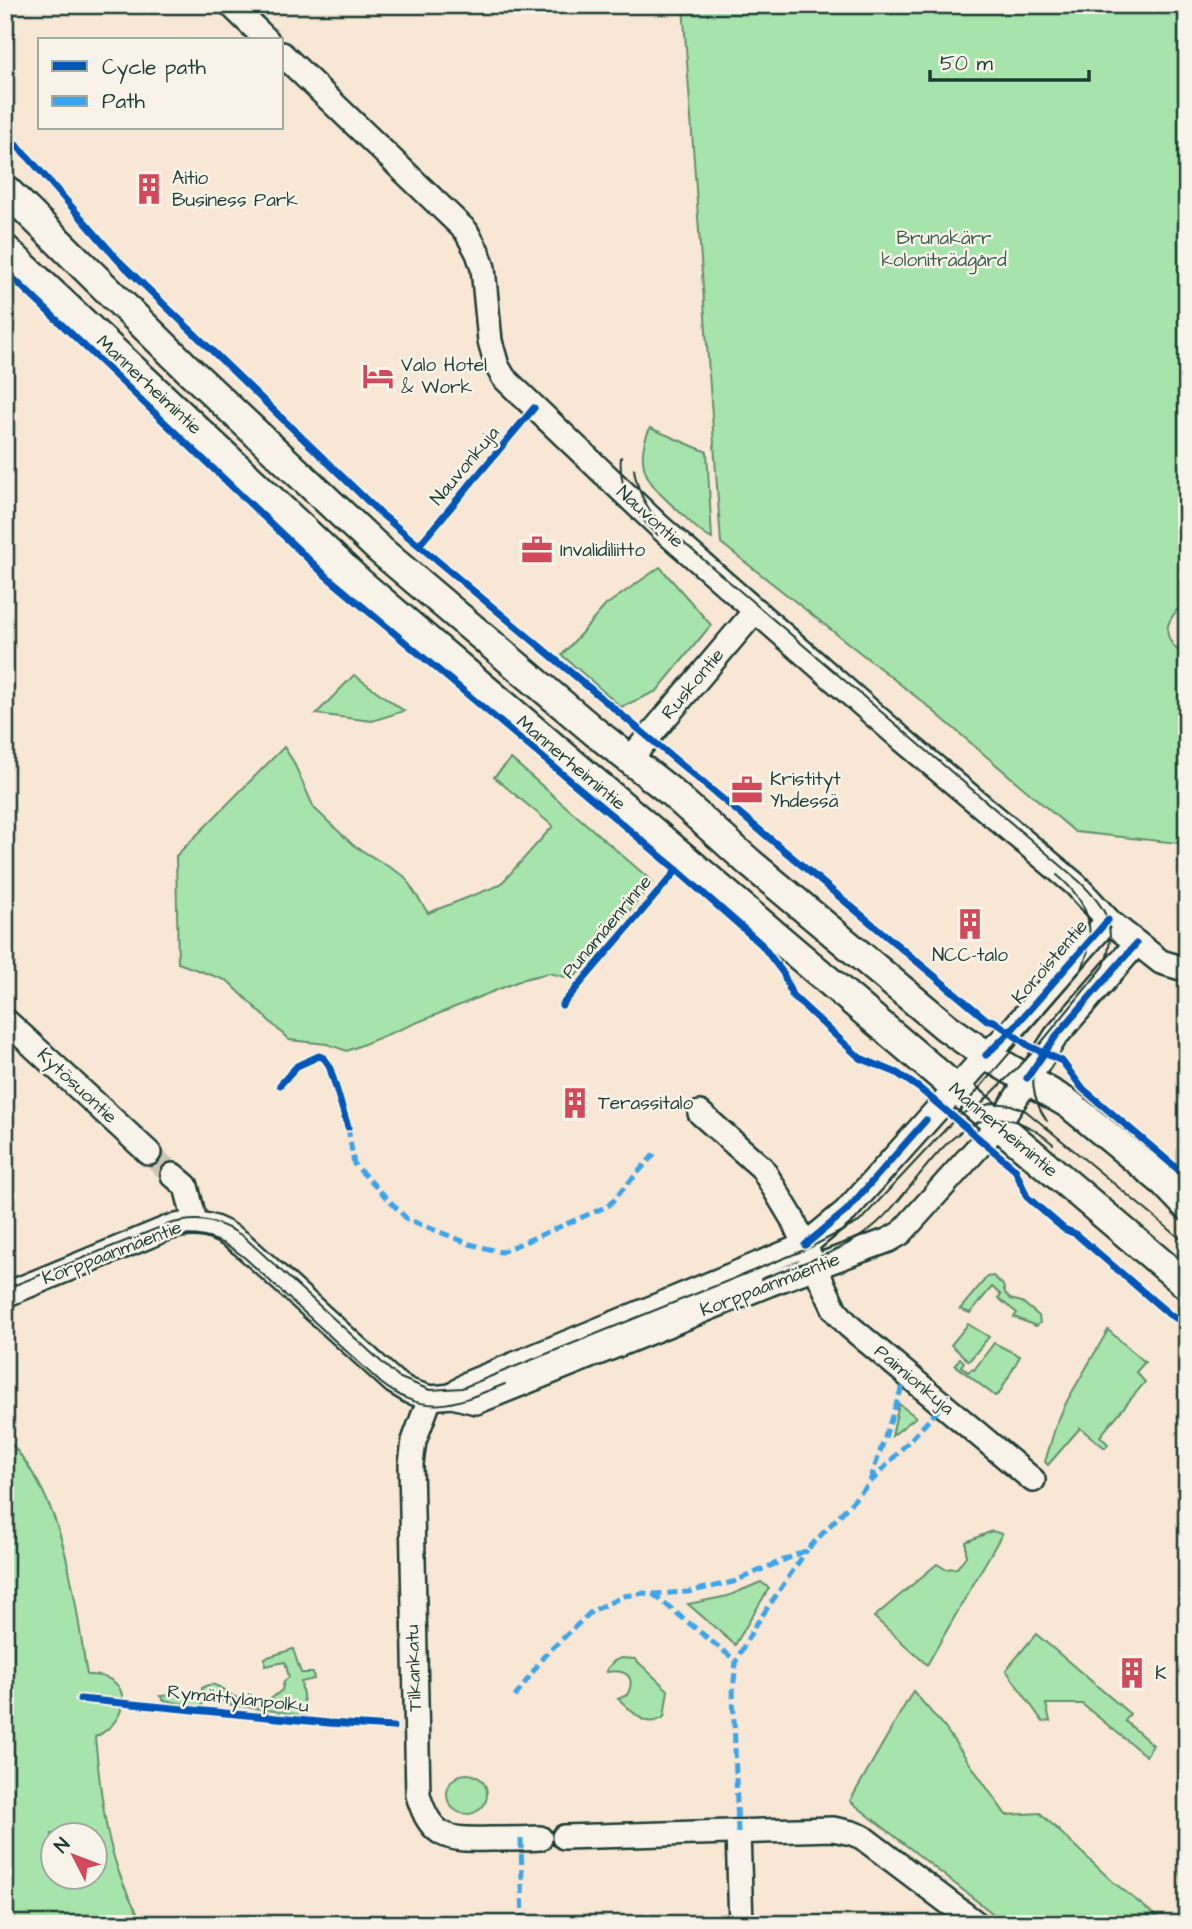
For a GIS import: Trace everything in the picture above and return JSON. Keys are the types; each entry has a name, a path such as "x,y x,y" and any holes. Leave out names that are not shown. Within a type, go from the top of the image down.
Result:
{"main road":[{"name":"Mannerheimintie","path":"5,188 188,369 380,550 946,1027 986,1055 1069,1104 1165,1183 1187,1206"},
{"name":"Mannerheimintie","path":"5,249 359,582 1187,1285"}],"street":[{"path":"231,5 265,38"},
{"name":"Nauvontie","path":"284,56 466,231 483,268 490,341 497,366 504,378 629,500 904,741 1076,885 1108,920"},
{"name":"Ruskontie","path":"630,759 756,610"},
{"name":"Koroistentie","path":"986,1055 1009,1033 1108,920 1161,962 1181,968 1187,967"},
{"path":"1027,1078 1056,1036 1136,944"},
{"name":"Kytösuontie","path":"5,1020 149,1153"},
{"name":"Korppaanmäentie","path":"441,1397 469,1383 805,1245 846,1211 986,1055"},
{"name":"Korppaanmäentie","path":"5,1295 168,1228 195,1222 232,1236 388,1377 409,1391 476,1402 901,1233 999,1124 1027,1078"},
{"name":"Paimionkuja","path":"700,1113 762,1168 805,1245 835,1310 849,1326 1033,1480"},
{"path":"173,1175 186,1186 195,1222"},
{"name":"Tilkankatu","path":"441,1397 414,1441 411,1464 418,1796 430,1824 457,1840 540,1838"},
{"path":"564,1837 833,1829 852,1833 862,1837 977,1924"},
{"path":"738,1833 741,1924"}],"green space":[{"name":"Brunakärr koloniträdgård","path":"683,5 1187,5 1187,601 1169,623 1168,636 1178,651 1187,658 1187,844 1075,832 924,703 721,543"},
{"path":"650,428 707,452 712,539 663,496 648,477 643,456 644,443"},
{"path":"660,567 711,625 657,691 621,707 562,655 606,605"},
{"path":"354,675 404,711 372,721 316,714"},
{"path":"284,747 314,808 353,845 404,876 428,913 500,885 553,826 494,777 511,759 653,882 573,979 549,973 524,979 347,1051 327,1044 289,1040 228,981 178,963 176,856"},
{"path":"993,1276 1003,1285 1010,1299 1022,1302 1039,1316 1040,1323 1036,1326 1014,1317 1017,1313 998,1298 1001,1295 992,1287 970,1313 960,1309 987,1277"},
{"path":"968,1324 989,1337 969,1361 951,1345"},
{"path":"1108,1330 1145,1362 1136,1372 1145,1382 1100,1436 1108,1444 1105,1448 1080,1428 1048,1465 1045,1462 1056,1425"},
{"path":"994,1343 1020,1356 999,1394 995,1396 955,1365 960,1358 964,1362 961,1366 968,1372 974,1370"},
{"path":"899,1404 916,1417 892,1436"},
{"path":"5,1437 26,1462 54,1519 71,1580 87,1675 102,1676 113,1681 120,1689 122,1699 116,1720 95,1737 106,1820 38,1820 38,1890 108,1890 108,1834 121,1879 144,1924 5,1924"},
{"path":"992,1531 1002,1534 927,1665 874,1617 937,1564 945,1569 957,1568 966,1556 966,1542"},
{"path":"761,1582 769,1588 735,1645 688,1604 728,1596"},
{"path":"1036,1634 1130,1714 1125,1721 1153,1745 1146,1756 1082,1704 1046,1704 1050,1721 1043,1722 1006,1670"},
{"path":"293,1649 301,1673 313,1673 314,1679 301,1682 306,1716 228,1704 216,1697 209,1698 200,1707 164,1700 160,1696 202,1696 202,1688 211,1685 218,1686 237,1698 267,1702 282,1690 284,1681 289,1677 285,1662 265,1666 265,1658"},
{"path":"621,1658 635,1659 668,1690 664,1717 650,1722 639,1717 618,1699 627,1695 630,1679 624,1673 607,1672 607,1669"},
{"path":"913,1691 945,1728 1006,1815 1040,1813 1112,1881 1166,1924 1006,1924 850,1801"},
{"path":"467,1774 475,1775 481,1780 486,1786 486,1802 481,1808 475,1813 467,1814 459,1813 453,1808 448,1802 447,1794 448,1786 453,1780 459,1775"}],"tunnel":[{"path":"149,1153 173,1175"}],"tram line":[{"path":"621,457 625,490 635,510 658,535"},
{"path":"634,469 642,495 656,519 1079,881 1103,909 1110,929 1104,966 1036,1049 980,1105"},
{"path":"957,1114 1082,969 1089,942 1088,917 1077,896 1057,875"},
{"path":"1040,1049 1034,1068 1033,1086 1047,1121"},
{"path":"5,1289 166,1225 206,1221 224,1226 243,1236 398,1377 430,1390 462,1388 807,1249 859,1222 956,1118 967,1111 993,1103 1011,1105 1026,1111 1187,1244"},
{"path":"761,1279 828,1254 865,1233 887,1214 948,1143 970,1126 994,1119 1021,1123 1053,1144"},
{"path":"119,1254 184,1235 214,1239 229,1246 381,1383 413,1401 427,1404 457,1402 505,1384"}],"marked path":[{"path":"348,1127 354,1164 407,1219 470,1244 501,1252 608,1206 657,1151"},
{"path":"870,1481 901,1390 911,1377"},
{"path":"515,1697 544,1656 592,1611 624,1596 688,1592 733,1582 807,1550 943,1405"},
{"path":"738,1833 733,1691 736,1661 753,1629 807,1550"},
{"path":"653,1594 736,1661"},
{"path":"521,1839 523,1924"}],"cycle path":[{"path":"5,134 118,260 380,513 987,1020 994,1021 1029,1046 1062,1061 1082,1088 1187,1177"},
{"path":"5,276 16,281 325,575 677,870 761,944 783,973 792,995 860,1058 897,1073 919,1088 1015,1169 1027,1197 1064,1229 1076,1234 1170,1315 1187,1324"},
{"name":"Nauvonkuja","path":"420,544 534,408"},
{"name":"Punamäenrinne","path":"562,1005 677,870"},
{"path":"986,1055 1009,1033 1108,920"},
{"path":"1027,1078 1056,1036 1136,944"},
{"path":"280,1085 297,1066 319,1056 324,1058 329,1065 348,1127"},
{"path":"805,1245 846,1211 926,1120"},
{"name":"Rymättylänpolku","path":"80,1699 393,1727"}],"place":[{"name":"Aitio Business Park","path":"149,189"},
{"name":"Valo Hotel & Work","path":"378,376"},
{"name":"Invalidiliitto","path":"537,550"},
{"name":"Kristityt Yhdessä","path":"747,790"},
{"name":"NCC-talo","path":"970,924"},
{"name":"Terassitalo","path":"575,1103"},
{"name":"K","path":"1132,1673"}]}
